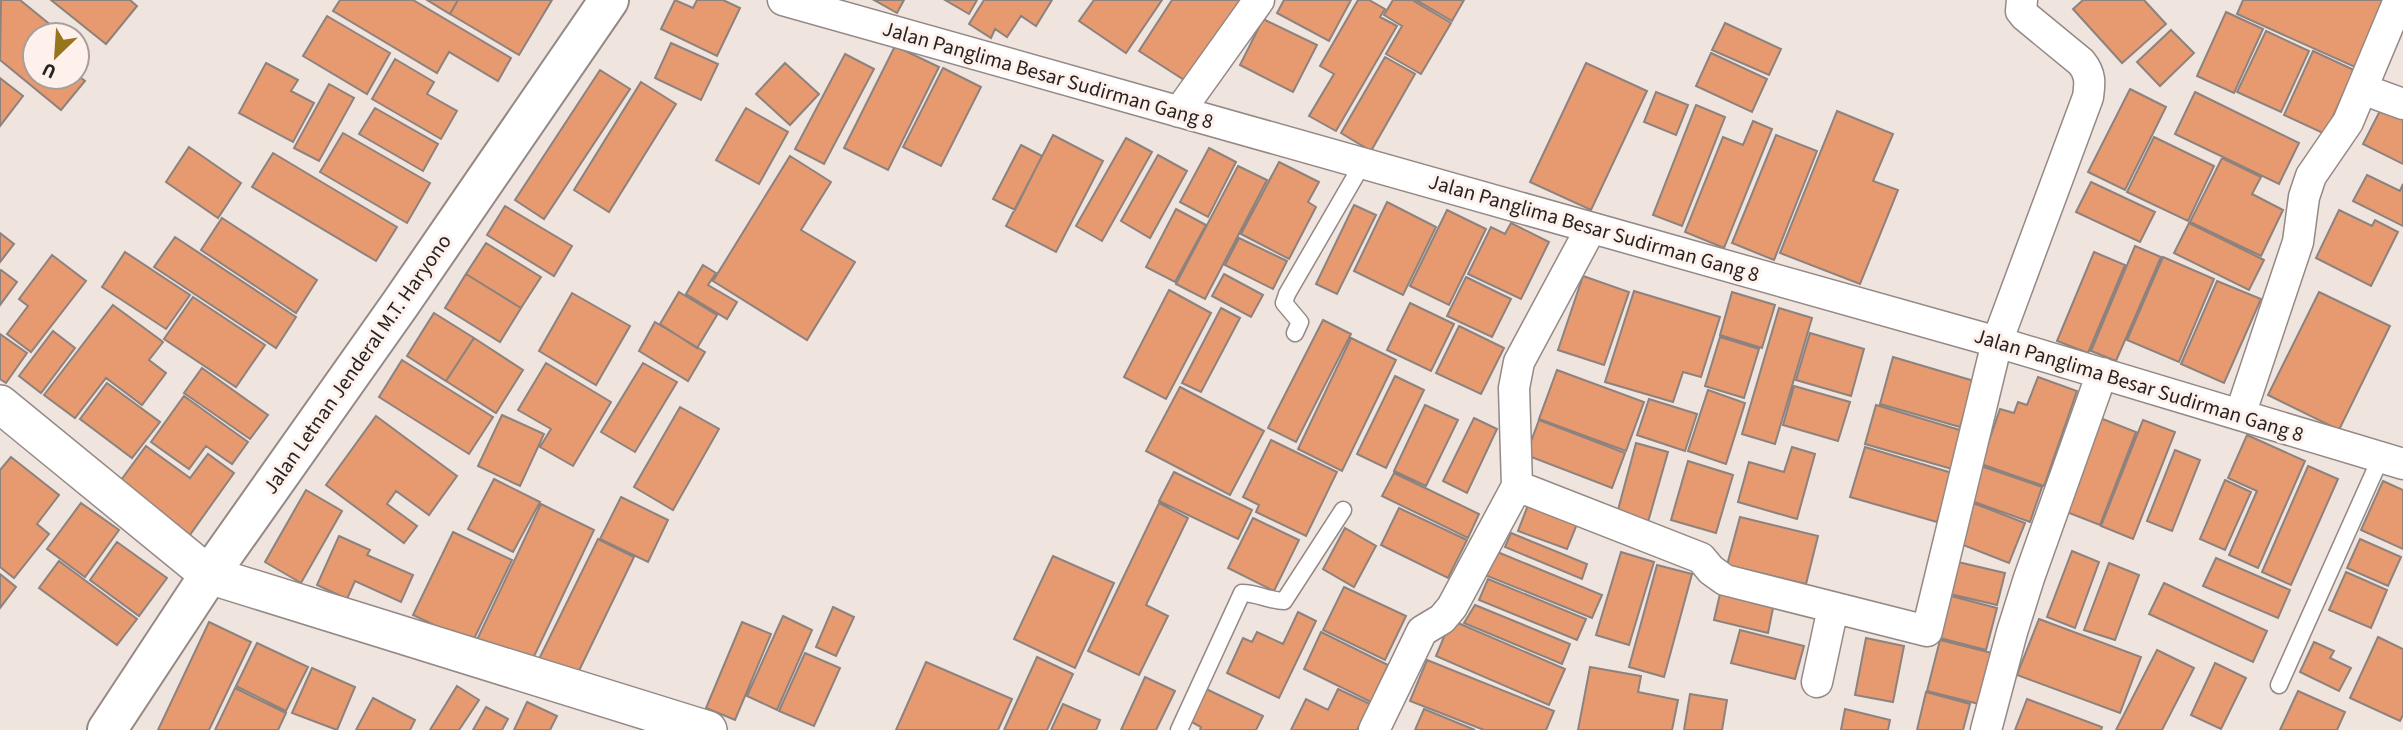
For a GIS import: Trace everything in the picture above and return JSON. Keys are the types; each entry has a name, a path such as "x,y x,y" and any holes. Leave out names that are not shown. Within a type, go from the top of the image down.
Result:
{"main road":[{"name":"Jalan Letnan Jenderal M.T. Haryono","path":"107,730 209,575 401,303 609,0"}],"street":[{"name":"Jalan Panglima Besar Sudirman Gang 8","path":"783,0 845,9 1179,112 1997,342 2392,460"},
{"path":"1179,112 1259,0"},
{"path":"1517,486 1701,558 1725,580 1927,631 1997,342 2088,97 2088,71 2081,62 2025,16 2021,11 2022,0"},
{"path":"2240,415 2298,242 2304,197 2311,176 2348,122 2399,0"},
{"path":"2362,89 2403,104"},
{"path":"1374,730 1422,631 1443,619 1452,607 1517,486 1514,388 1519,362 1591,228"},
{"path":"1986,730 2015,621 2102,373"},
{"path":"0,404 209,575 708,730"},
{"path":"1817,682 1833,608"}],"lane":[{"path":"1295,333 1300,321 1284,303 1287,293 1363,163"},
{"path":"2279,685 2392,460"},
{"path":"1179,730 1242,593 1255,593 1276,601 1284,601 1343,510"}],"building":[{"path":"1,0 20,0 46,21 21,21 21,77 0,60"},
{"path":"51,0 130,0 137,6 106,44 91,32 91,21 77,21"},
{"path":"340,0 413,0 511,58 498,81 449,52 437,73 333,11"},
{"path":"427,0 458,0 450,14"},
{"path":"458,0 552,0 519,55 450,14"},
{"path":"675,0 693,8 697,0 723,0 740,8 717,56 661,29"},
{"path":"874,0 904,0 897,13"},
{"path":"945,0 977,0 969,14"},
{"path":"984,0 1052,0 1036,26 1021,16 1007,37 995,29 991,38 969,24"},
{"path":"1094,0 1162,0 1126,53 1079,21"},
{"path":"1172,0 1243,0 1189,83 1139,51"},
{"path":"1284,0 1351,0 1329,41 1277,13"},
{"path":"1358,0 1369,0 1385,9 1380,17 1397,26 1336,131 1309,116 1334,74 1320,66"},
{"path":"1393,0 1412,0 1451,23 1421,74 1386,54 1402,26 1384,15"},
{"path":"1416,0 1464,0 1452,21"},
{"path":"2083,0 2144,0 2166,24 2122,63 2073,9"},
{"path":"2243,0 2385,0 2355,67 2237,14"},
{"path":"2226,12 2263,29 2234,93 2197,76"},
{"path":"327,16 390,53 367,94 303,56"},
{"path":"1263,19 1317,45 1293,92 1240,65"},
{"path":"1725,23 1781,49 1769,75 1712,50"},
{"path":"2171,30 2194,53 2160,86 2137,62"},
{"path":"2266,31 2309,51 2281,112 2237,92"},
{"path":"671,43 718,64 701,100 655,78"},
{"path":"895,46 939,67 888,170 844,148"},
{"path":"2313,51 2354,70 2325,134 2284,115"},
{"path":"1711,53 1767,79 1752,112 1696,86"},
{"path":"845,54 874,69 824,164 795,149"},
{"path":"1385,57 1415,74 1371,151 1341,133"},
{"path":"395,59 434,82 427,94 457,111 441,139 372,99"},
{"path":"266,63 298,80 291,91 314,103 293,142 239,113"},
{"path":"785,63 819,94 790,125 756,94"},
{"path":"1586,63 1647,91 1591,210 1530,182"},
{"path":"943,68 981,87 941,166 903,147"},
{"path":"600,70 630,89 544,219 515,200"},
{"path":"0,78 23,96 0,126"},
{"path":"641,82 676,104 609,212 574,190"},
{"path":"329,84 354,98 319,161 294,148"},
{"path":"2130,89 2166,107 2125,190 2088,172"},
{"path":"38,91 77,91 61,110"},
{"path":"1656,92 1688,105 1676,135 1644,122"},
{"path":"2195,92 2299,143 2279,184 2175,134"},
{"path":"2384,103 2403,112 2403,164 2363,144"},
{"path":"1696,105 1725,117 1682,226 1653,215"},
{"path":"375,108 438,144 423,171 359,134"},
{"path":"746,108 788,132 759,184 716,160"},
{"path":"1837,111 1893,134 1873,181 1898,190 1860,284 1780,253"},
{"path":"1753,121 1772,129 1724,248 1685,232 1723,137 1743,145"},
{"path":"343,133 430,183 407,223 320,172"},
{"path":"1053,135 1103,161 1056,252 1006,226"},
{"path":"1776,135 1817,151 1774,260 1732,243"},
{"path":"2154,137 2214,166 2188,221 2127,192"},
{"path":"1126,138 1152,152 1102,241 1076,226"},
{"path":"1021,145 1042,156 1015,210 993,199"},
{"path":"189,147 241,183 218,218 166,182"},
{"path":"1209,148 1236,162 1208,217 1180,202"},
{"path":"273,153 397,227 376,261 252,187"},
{"path":"1158,155 1187,171 1150,238 1121,221"},
{"path":"790,156 831,182 801,230 855,262 807,340 713,281"},
{"path":"2222,158 2261,177 2252,194 2283,210 2261,256 2190,222"},
{"path":"1279,162 1319,182 1308,202 1316,207 1289,259 1241,234"},
{"path":"1238,166 1267,180 1205,299 1176,284"},
{"path":"2367,175 2400,191 2403,184 2403,226 2353,201"},
{"path":"2091,182 2155,212 2140,242 2076,212"},
{"path":"1387,202 1436,227 1403,295 1354,271"},
{"path":"1354,205 1376,215 1337,294 1316,284"},
{"path":"505,206 572,246 554,276 487,235"},
{"path":"1176,209 1206,225 1175,282 1146,267"},
{"path":"1447,210 1486,229 1449,305 1410,286"},
{"path":"2339,210 2372,226 2375,220 2398,232 2371,286 2316,258"},
{"path":"222,218 317,280 296,313 201,250"},
{"path":"1511,223 1549,242 1521,299 1468,274 1491,227 1505,234"},
{"path":"2189,223 2264,260 2249,290 2174,253"},
{"path":"0,233 14,244 0,262"},
{"path":"175,237 296,317 276,348 154,267"},
{"path":"1239,238 1287,261 1273,289 1225,265"},
{"path":"486,243 541,277 521,308 466,274"},
{"path":"2135,246 2161,257 2116,361 2091,351"},
{"path":"125,252 190,295 166,329 102,287"},
{"path":"2094,252 2125,265 2088,353 2057,341"},
{"path":"52,255 86,281 31,352 7,334 28,306 19,299"},
{"path":"2163,257 2214,279 2179,362 2127,340"},
{"path":"703,265 716,273 708,285 737,302 727,319 686,294"},
{"path":"0,271 17,282 0,305"},
{"path":"466,274 521,308 500,342 445,308"},
{"path":"1224,274 1263,295 1251,317 1212,296"},
{"path":"1583,276 1629,292 1604,365 1558,350"},
{"path":"1466,277 1511,299 1492,337 1447,316"},
{"path":"2217,281 2261,299 2224,383 2181,364"},
{"path":"1169,290 1211,313 1166,399 1124,377"},
{"path":"1634,291 1720,317 1701,377 1683,372 1673,402 1605,382"},
{"path":"679,292 717,315 697,348 660,324"},
{"path":"1732,292 1775,305 1762,348 1720,335"},
{"path":"2319,292 2390,326 2339,430 2268,395"},
{"path":"572,293 630,326 596,385 539,351"},
{"path":"193,297 265,345 236,387 164,339"},
{"path":"1410,303 1454,324 1431,371 1387,350"},
{"path":"113,305 163,342 149,360 166,373 142,405 106,378 75,418 44,395"},
{"path":"1221,308 1240,318 1201,392 1182,383"},
{"path":"1779,308 1812,318 1775,444 1742,434"},
{"path":"434,313 474,338 446,381 407,356"},
{"path":"1323,320 1351,334 1296,442 1268,428"},
{"path":"655,322 705,352 688,381 639,351"},
{"path":"1459,326 1504,348 1481,394 1436,373"},
{"path":"53,331 75,348 41,393 19,376"},
{"path":"1810,333 1864,349 1851,396 1796,380"},
{"path":"0,334 27,353 6,383 0,379"},
{"path":"1720,337 1759,349 1744,398 1705,386"},
{"path":"474,338 523,370 496,413 446,381"},
{"path":"1351,338 1396,360 1342,471 1298,449"},
{"path":"1893,357 1974,381 1960,427 1880,404"},
{"path":"402,360 493,417 469,454 379,397"},
{"path":"546,363 611,402 573,466 540,447 551,429 518,410"},
{"path":"643,363 677,382 635,452 601,432"},
{"path":"202,368 268,415 250,439 184,393"},
{"path":"1557,370 1644,402 1626,451 1539,419"},
{"path":"1395,376 1424,390 1386,468 1357,454"},
{"path":"2038,377 2077,391 2044,486 1981,464 2000,409 2014,413 2018,402 2027,405"},
{"path":"107,383 160,422 132,458 80,419"},
{"path":"1794,386 1850,402 1838,441 1783,425"},
{"path":"1180,387 1264,431 1230,495 1146,451"},
{"path":"1708,390 1745,403 1726,464 1688,451"},
{"path":"184,396 248,442 232,464 206,446 189,469 151,442"},
{"path":"1649,399 1697,414 1685,451 1637,435"},
{"path":"1425,405 1458,420 1426,486 1394,471"},
{"path":"1876,405 1963,431 1952,469 1865,444"},
{"path":"680,407 719,429 673,510 634,487"},
{"path":"502,415 544,434 520,486 478,466"},
{"path":"376,416 457,476 429,515 396,491 387,504 417,526 404,543 326,485"},
{"path":"1474,418 1497,429 1467,493 1443,481"},
{"path":"2100,418 2136,432 2100,525 2064,511"},
{"path":"1539,420 1625,453 1612,488 1526,455"},
{"path":"2143,420 2175,432 2133,539 2101,526"},
{"path":"2247,435 2305,461 2258,568 2229,555 2257,491 2228,478"},
{"path":"1271,440 1337,472 1306,536 1256,512 1259,505 1243,497"},
{"path":"1636,443 1668,452 1646,529 1615,521"},
{"path":"146,446 190,478 208,454 234,473 187,539 116,487"},
{"path":"1792,447 1815,454 1797,519 1738,502 1749,462 1784,472"},
{"path":"1865,447 1952,473 1937,522 1850,497"},
{"path":"2175,450 2200,460 2172,531 2147,521"},
{"path":"11,457 59,495 37,524 49,534 14,578 0,567 0,470"},
{"path":"1688,461 1733,475 1716,533 1671,520"},
{"path":"1981,466 2042,487 2030,522 1969,500"},
{"path":"2308,466 2338,479 2291,585 2262,572"},
{"path":"1174,472 1252,510 1238,539 1159,501"},
{"path":"1394,473 1479,514 1468,538 1382,496"},
{"path":"494,479 540,502 513,552 468,529"},
{"path":"2225,480 2251,492 2225,550 2200,539"},
{"path":"2383,481 2403,490 2403,549 2361,530"},
{"path":"306,490 342,511 301,583 265,562"},
{"path":"621,497 668,520 648,562 600,539"},
{"path":"1530,500 1579,519 1567,549 1518,531"},
{"path":"81,503 119,530 85,577 47,549"},
{"path":"1159,503 1188,518 1146,605 1168,616 1139,675 1088,651"},
{"path":"1973,503 2025,523 2009,563 1958,543"},
{"path":"541,504 594,530 528,669 475,644"},
{"path":"1399,508 1467,540 1448,578 1381,545"},
{"path":"1740,517 1818,536 1806,584 1727,565"},
{"path":"1253,518 1299,540 1274,591 1228,568"},
{"path":"1345,528 1376,546 1354,587 1323,569"},
{"path":"453,532 512,560 472,643 413,615"},
{"path":"1511,533 1587,564 1582,579 1505,547"},
{"path":"339,536 370,550 367,555 413,575 401,602 355,581 347,599 317,585"},
{"path":"598,539 634,557 575,679 538,661"},
{"path":"2360,539 2401,557 2388,586 2347,568"},
{"path":"117,542 167,578 139,616 90,580"},
{"path":"1495,551 1602,595 1592,618 1485,575"},
{"path":"2072,551 2099,562 2075,628 2047,617"},
{"path":"1621,552 1654,562 1629,645 1596,635"},
{"path":"1053,556 1114,583 1075,668 1014,639"},
{"path":"2216,558 2290,590 2278,618 2203,586"},
{"path":"59,561 137,619 117,645 39,588"},
{"path":"1958,562 2005,573 1997,605 1950,594"},
{"path":"2109,563 2139,575 2115,640 2084,630"},
{"path":"1657,565 1692,574 1664,677 1629,667"},
{"path":"2346,572 2387,590 2371,628 2329,610"},
{"path":"0,574 16,587 0,608"},
{"path":"1488,579 1586,619 1577,640 1479,600"},
{"path":"2164,583 2267,631 2253,662 2149,614"},
{"path":"1722,585 1775,598 1768,633 1714,620"},
{"path":"1344,587 1406,616 1385,660 1323,630"},
{"path":"1951,596 1997,608 1986,650 1940,638"},
{"path":"1475,605 1570,644 1562,664 1464,623"},
{"path":"833,607 854,617 836,656 816,647"},
{"path":"1298,612 1316,621 1279,698 1227,673 1243,638 1252,642 1257,632 1283,644"},
{"path":"783,616 812,630 777,710 747,696"},
{"path":"2039,619 2141,657 2120,713 2017,675"},
{"path":"1451,620 1565,669 1549,705 1436,656"},
{"path":"209,622 251,642 209,730 158,730"},
{"path":"742,622 771,634 735,720 706,708"},
{"path":"1740,630 1804,646 1795,679 1731,663"},
{"path":"1321,632 1388,665 1371,702 1304,669"},
{"path":"2378,637 2403,649 2403,715 2400,721 2350,698"},
{"path":"1866,638 1904,646 1893,702 1855,695"},
{"path":"1940,640 1992,653 1979,704 1927,691"},
{"path":"2314,642 2334,651 2330,658 2351,668 2339,691 2300,672"},
{"path":"257,643 308,667 286,711 236,686"},
{"path":"2157,650 2194,668 2162,730 2116,730"},
{"path":"805,653 840,668 814,726 779,711"},
{"path":"1037,657 1073,674 1047,730 1004,730"},
{"path":"1427,660 1554,711 1546,730 1484,730 1410,701"},
{"path":"926,662 1012,699 998,730 896,730"},
{"path":"2215,663 2246,678 2221,729 2191,715"},
{"path":"1590,667 1641,676 1638,692 1678,700 1672,730 1578,730"},
{"path":"312,668 355,687 337,730 292,713"},
{"path":"1145,677 1175,691 1156,730 1121,730"},
{"path":"457,686 479,700 459,730 430,730"},
{"path":"235,688 286,713 278,730 215,730"},
{"path":"1204,688 1263,716 1256,730 1200,730 1201,727 1188,720"},
{"path":"1338,689 1370,704 1357,730 1291,730 1306,699 1328,710"},
{"path":"2298,691 2345,712 2337,730 2280,730"},
{"path":"1926,692 1970,704 1963,730 1917,730"},
{"path":"1690,694 1727,700 1722,730 1684,730"},
{"path":"373,698 415,720 410,730 356,730"},
{"path":"2027,699 2102,727 2101,730 2015,730"},
{"path":"527,702 557,716 550,730 514,730"},
{"path":"1063,704 1100,720 1096,730 1051,730"},
{"path":"486,707 508,719 502,730 473,730"},
{"path":"1424,709 1475,730 1415,730"},
{"path":"1845,709 1890,720 1888,730 1841,730"}]}
